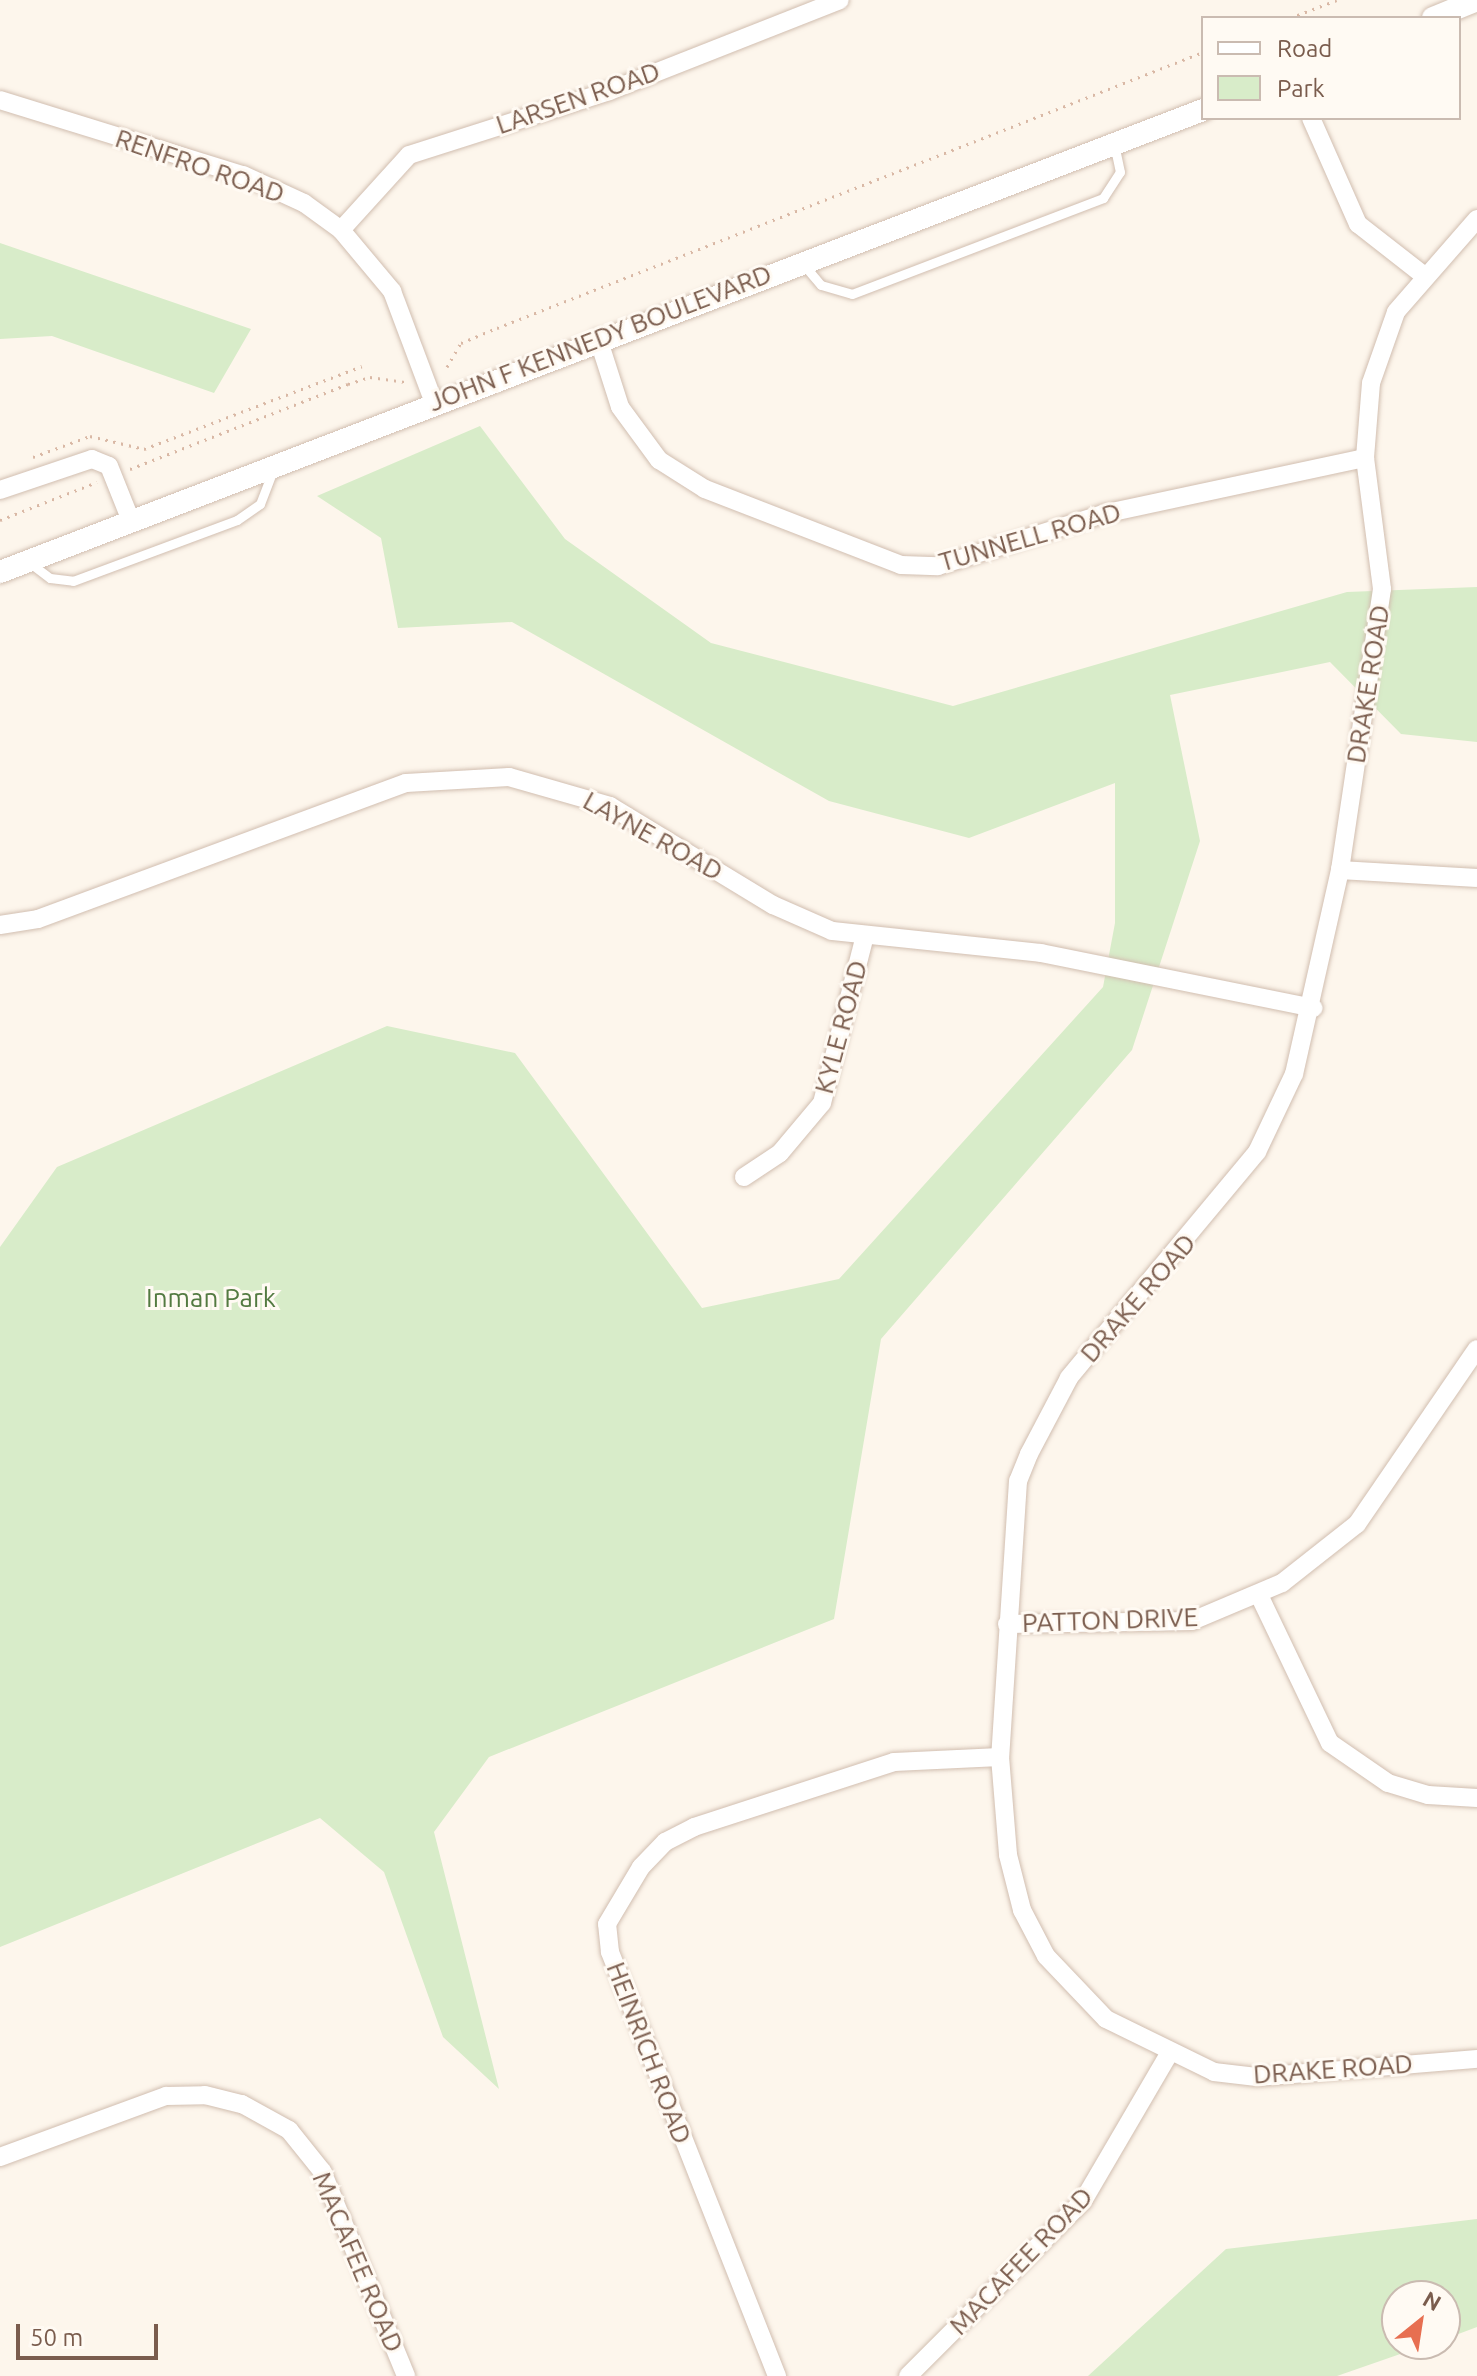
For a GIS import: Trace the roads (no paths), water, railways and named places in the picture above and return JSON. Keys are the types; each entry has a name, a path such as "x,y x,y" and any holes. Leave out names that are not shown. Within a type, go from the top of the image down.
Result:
{"street":[{"name":"LARSEN ROAD","path":"341,230 409,155 609,91 840,0"},
{"path":"1436,16 1452,4 1477,0"},
{"name":"RENFRO ROAD","path":"0,100 243,175 304,203 341,230 392,291 434,403"},
{"name":"JOHN F KENNEDY BOULEVARD","path":"0,572 799,260 1201,111"},
{"path":"1312,120 1358,224 1422,274"},
{"name":"DRAKE ROAD","path":"1477,219 1422,274 1379,350 1365,458 1382,589 1340,870 1314,1008 1294,1074 1257,1152 1057,1396 1018,1481 1000,1757 1008,1855 1022,1910 1046,1956 1106,2019 1169,2054 1214,2072 1257,2077 1477,2059"},
{"name":"TUNNELL ROAD","path":"598,338 620,407 659,460 705,489 901,565 938,566 1103,514 1365,458"},
{"path":"0,490 80,460 101,462 113,476 131,521"},
{"name":"LAYNE ROAD","path":"0,925 38,919 406,783 509,777 610,806 773,905 864,939 1041,953 1314,1008"},
{"path":"1340,870 1477,878"},
{"name":"KYLE ROAD","path":"744,1177 780,1153 822,1103 864,939"},
{"name":"PATTON DRIVE","path":"1007,1624 1192,1621 1259,1595 1325,1554 1357,1524 1477,1349"},
{"path":"1259,1595 1330,1743 1388,1783 1428,1795 1477,1798"},
{"name":"HEINRICH ROAD","path":"777,2376 615,1967 607,1924 641,1867 665,1842 694,1827 894,1762 1000,1757"},
{"name":"MACAFEE ROAD","path":"908,2376 1083,2201 1169,2054"},
{"name":"MACAFEE ROAD","path":"0,2157 166,2096 242,2104 289,2130 322,2171 406,2376"}],"lane":[{"path":"799,260 821,285 852,294 1103,198 1120,172 1113,144"},
{"path":"27,561 50,578 73,581 237,520 260,504 274,465"}],"park label":[{"name":"Inman Park","path":"211,1298"}]}
